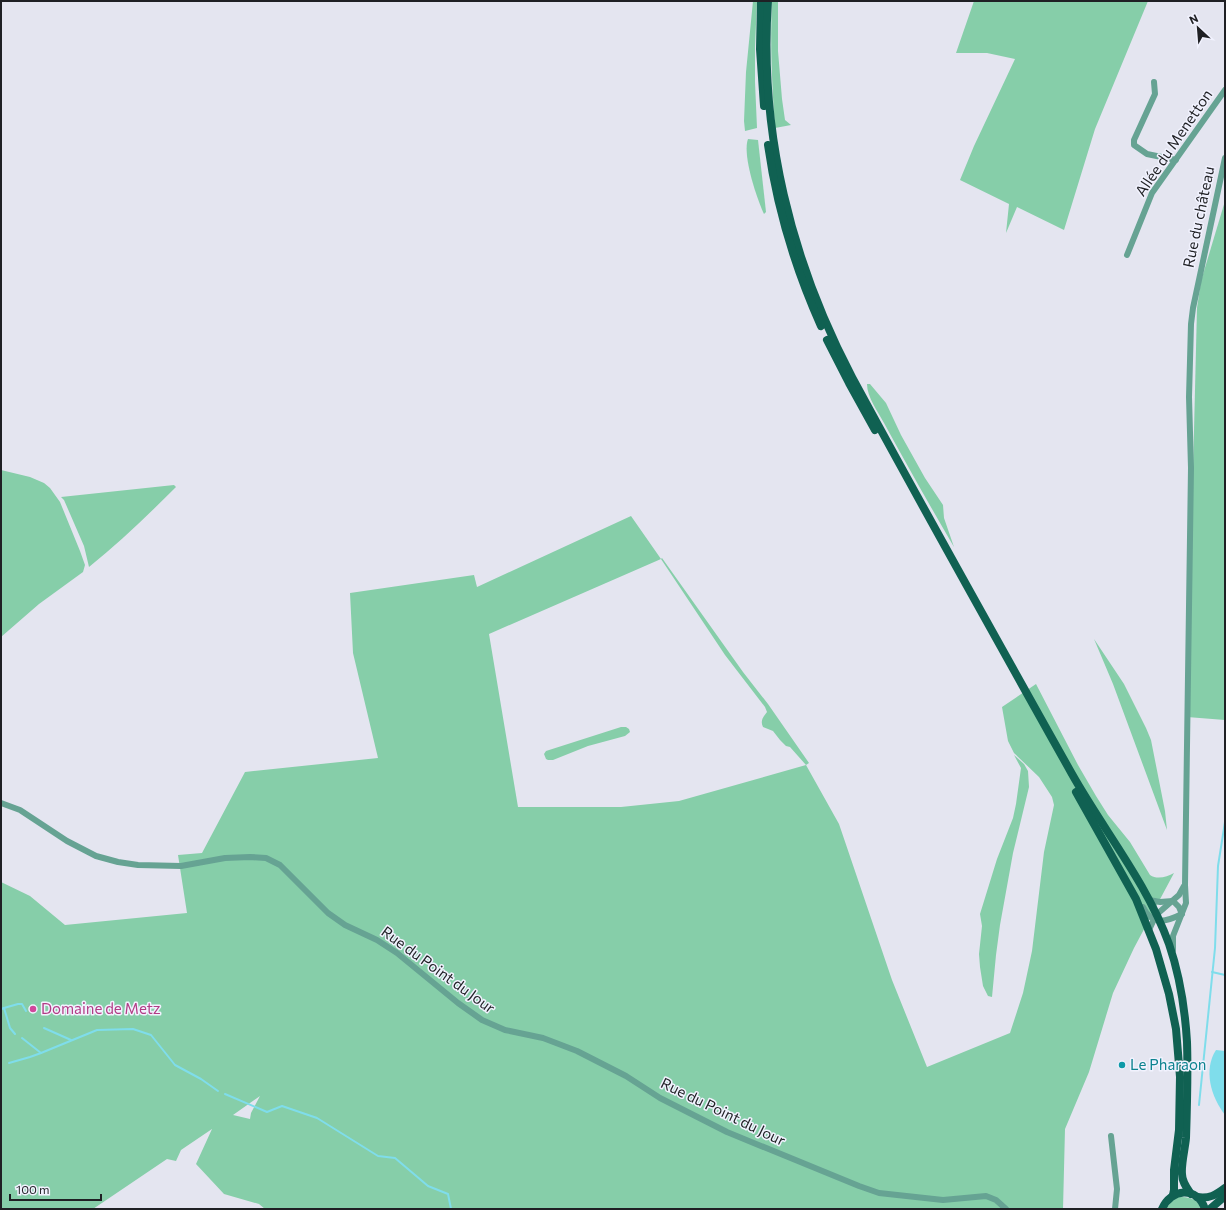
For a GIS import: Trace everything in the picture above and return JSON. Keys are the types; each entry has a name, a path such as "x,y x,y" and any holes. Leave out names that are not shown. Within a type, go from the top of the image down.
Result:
{"main road":[{"path":"761,1 761,75 766,128 771,162 788,236 798,268 817,316 848,383 1136,898 1164,974 1176,1029 1183,1122 1182,1176 1185,1184 1194,1196 1201,1201 1205,1209"},
{"path":"768,1 767,75 774,146 784,200 794,238 822,315 852,377 1071,773 1149,900 1173,958 1179,982 1185,1019 1187,1045 1186,1114 1179,1130 1173,1195"},
{"path":"1162,1209 1173,1195 1183,1192 1204,1198 1212,1197 1225,1188"},
{"path":"1210,1209 1225,1196"}],"street":[{"path":"1154,82 1155,94 1134,140 1134,145 1147,154 1176,160"},
{"name":"Allée du Menetton","path":"1127,255 1152,193 1225,90"},
{"name":"Rue du château","path":"1173,958 1172,938 1186,903 1185,885 1191,468 1189,397 1190,324 1225,158"},
{"name":"Rue du Point du Jour","path":"1,803 20,810 67,841 96,856 118,862 138,865 181,866 225,858 266,858 280,865 328,913 345,925 377,940 397,953 458,1003 482,1020 505,1030 543,1038 577,1052 626,1076 660,1098 720,1129 859,1186 879,1193 944,1200 986,1196 996,1200 1006,1209"},
{"path":"1149,930 1156,918 1180,894 1185,885"},
{"path":"1136,898 1139,900 1148,916 1170,919 1182,914 1179,907 1173,901 1160,902 1149,900"},
{"path":"1111,1136 1117,1189 1115,1209"}],"green space":[{"path":"753,1 757,1 755,82 757,128 745,131 746,72"},
{"path":"772,1 778,1 778,51 782,99 785,120 791,125 775,128 771,33"},
{"path":"974,1 1148,1 1095,129 1064,230 1017,207 1006,233 1009,204 960,180 974,146 1015,59 987,53 956,53"},
{"path":"748,139 758,140 766,212 764,214 751,177 747,155"},
{"path":"1225,201 1225,720 1187,717 1197,308 1201,281"},
{"path":"867,384 870,384 886,403 901,435 925,478 943,505 944,518 954,547 873,404 867,389"},
{"path":"1,470 30,477 44,483 50,488 60,502 85,565 83,572 39,604 1,637"},
{"path":"174,485 176,487 155,508 89,567 84,546 64,500 61,497"},
{"path":"631,516 661,559 489,634 518,807 621,807 679,801 806,765 839,824 892,980 927,1067 1010,1033 1023,993 1032,951 1044,852 1054,805 1052,797 1039,777 1014,753 1008,741 1002,707 1036,684 1078,765 1096,796 1108,815 1130,842 1150,875 1153,877 1162,877 1174,873 1134,948 1113,993 1089,1072 1065,1129 1063,1209 265,1209 259,1204 224,1194 196,1164 212,1129 181,1150 176,1161 167,1159 93,1209 1,1209 1,882 30,896 65,925 187,913 178,855 202,853 245,772 378,758 353,653 350,593 474,575 477,587","holes":["260,1096 251,1113 250,1119 233,1115"]},
{"path":"662,558 743,672 768,704 809,763 806,765 790,747 786,746 780,740 773,731 763,727 762,719 767,712 765,707 725,655 661,559"},
{"path":"1094,639 1124,684 1151,740 1165,811 1167,830 1113,684"},
{"path":"621,727 626,727 630,732 625,736 588,746 553,760 546,759 544,754 546,751"},
{"path":"1014,755 1024,764 1028,771 1029,787 1013,853 1000,925 992,997 988,996 983,986 980,967 979,954 982,926 980,914 997,859 1013,818 1016,804 1021,768"},
{"path":"1178,1197 1186,1197 1195,1200 1201,1209 1166,1209 1172,1201"}],"water":[{"path":"1216,1050 1225,1051 1225,1115 1216,1100 1210,1083 1210,1066"}],"waterway":[{"path":"1199,1105 1215,948 1218,866 1225,822"},
{"path":"1212,972 1225,975"},
{"path":"4,1008 22,1004 26,1011"},
{"path":"1,1009 4,1008 10,1028 15,1034"},
{"path":"44,1028 71,1040"},
{"path":"22,1038 41,1053 97,1030 133,1029 151,1035 175,1065 201,1079 218,1091"},
{"path":"9,1063 41,1053"},
{"path":"225,1094 267,1112 282,1106 317,1118 378,1156 395,1158 428,1186 448,1194 451,1209"}],"place":[{"name":"Domaine de Metz","path":"33,1009"},
{"name":"Le Pharaon","path":"1122,1065"}]}
